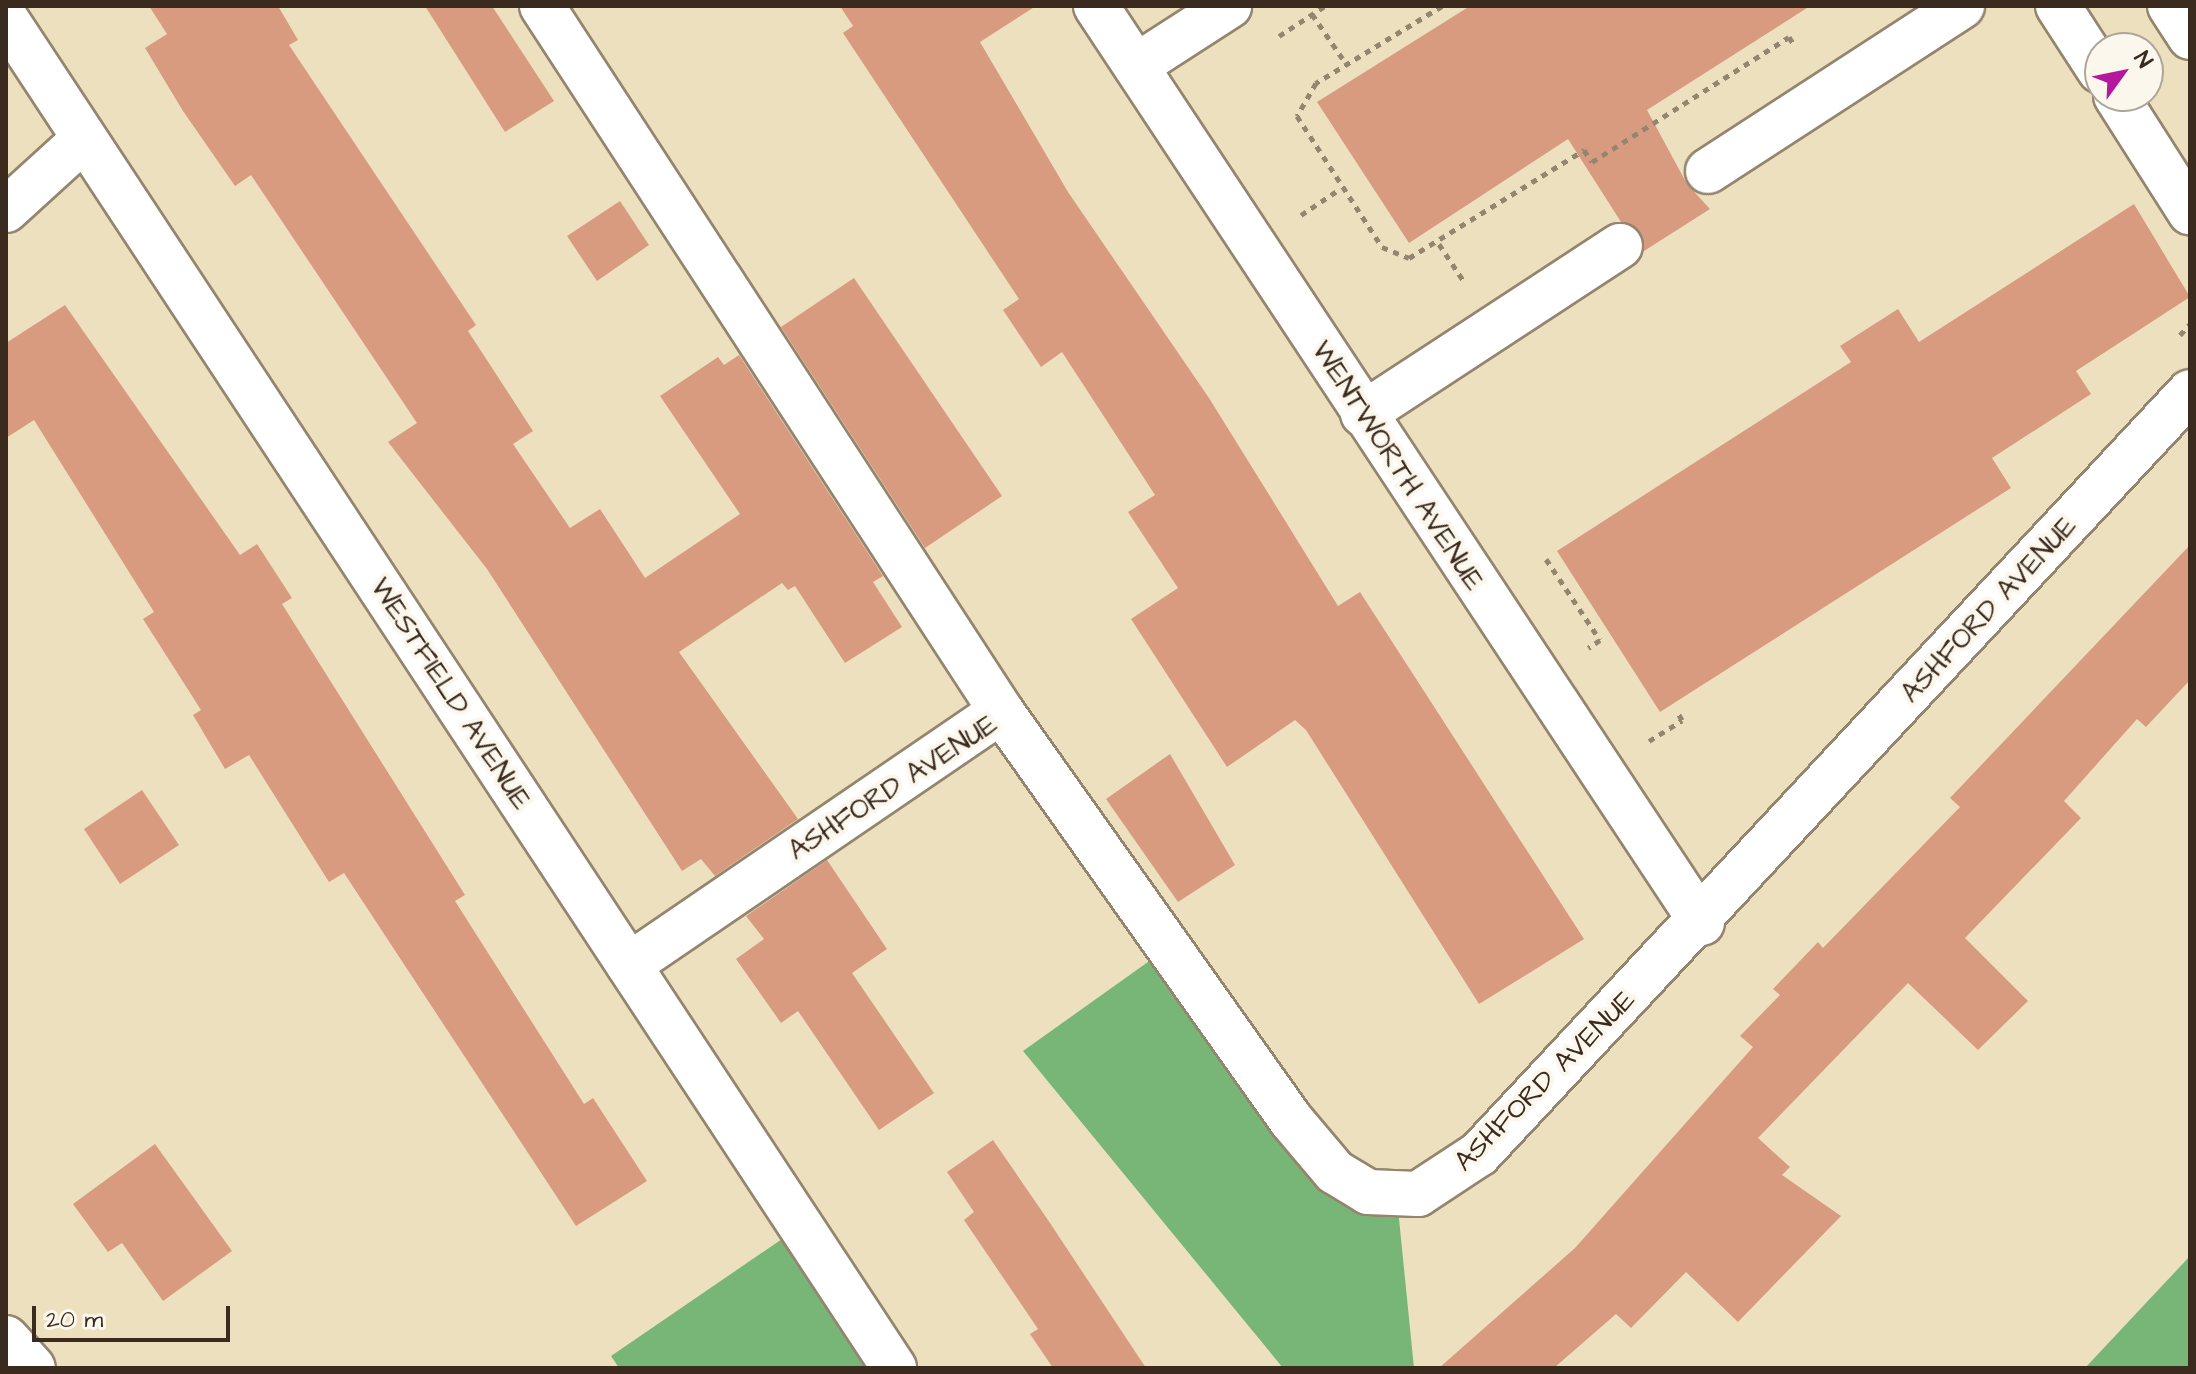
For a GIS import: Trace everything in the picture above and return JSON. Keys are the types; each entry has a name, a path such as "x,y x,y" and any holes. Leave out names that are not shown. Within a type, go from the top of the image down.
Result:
{"street":[{"path":"542,6 1001,711"},
{"name":"WENTWORTH AVENUE","path":"1096,6 1702,923"},
{"path":"1136,66 1229,6"},
{"path":"1708,171 1962,6"},
{"path":"2058,6 2084,46"},
{"path":"2170,6 2190,37"},
{"name":"WESTFIELD AVENUE","path":"6,19 894,1368"},
{"path":"2126,112 2190,212"},
{"path":"6,210 84,139"},
{"path":"1363,414 1620,246"},
{"name":"ASHFORD AVENUE","path":"629,965 1001,711 1291,1120 1335,1172 1368,1192 1418,1194 1479,1154 1702,923 2190,392"},
{"path":"6,1338 33,1368"}],"path":[{"path":"1272,40 1325,6"},
{"path":"1442,6 1345,62 1316,83 1297,116 1340,189 1382,247 1394,256 1422,256 1584,150 1592,162 1789,37 1803,58"},
{"path":"1312,14 1345,62"},
{"path":"1293,220 1340,189"},
{"path":"2170,346 2190,324"},
{"path":"1546,559 1600,640 1578,654"},
{"path":"1638,748 1682,720 1677,711"}],"green space":[{"path":"1169,947 1291,1120 1397,1199 1414,1368 1283,1368 1023,1051"},
{"path":"801,1226 894,1368 619,1368 611,1356"},
{"path":"2190,1256 2190,1368 2085,1368"}],"building":[{"path":"149,6 278,6 298,40 289,45 476,325 468,331 533,431 513,444 570,528 600,509 645,578 740,514 660,396 718,357 724,365 739,355 883,576 873,582 902,627 845,663 795,586 788,590 782,583 679,652 798,819 715,876 701,859 682,871 487,569 388,442 417,423 251,175 235,186 183,111 145,48 167,34"},
{"path":"425,6 492,6 554,101 505,132"},
{"path":"840,6 1036,6 980,42 1068,192 1209,398 1338,606 1360,592 1584,939 1479,1004 1306,730 1295,720 1227,767 1131,619 1178,588 1128,512 1155,495 1062,352 1041,367 1003,310 1019,299 843,33 853,26"},
{"path":"1470,6 1810,6 1647,110 1687,184 1710,209 1644,251 1640,232 1621,222 1568,139 1409,243 1317,102"},
{"path":"620,201 649,245 597,281 567,236"},
{"path":"2134,204 2190,297 2076,371 2091,394 1992,458 2011,488 1660,712 1557,551 1851,362 1840,346 1898,309 1919,342"},
{"path":"854,278 1002,496 925,548 781,327"},
{"path":"65,305 240,555 257,544 292,598 282,604 465,895 455,901 584,1104 593,1098 647,1181 576,1226 344,873 329,882 249,755 225,769 193,715 201,710 143,619 154,612 34,420 6,438 6,343"},
{"path":"2190,545 2190,680 2146,727 2137,719 2064,801 2081,818 1965,938 2028,1001 1978,1050 1908,983 1758,1138 1790,1167 1782,1175 1841,1216 1738,1322 1686,1272 1631,1328 1616,1314 1554,1368 1439,1368 1575,1248 1753,1047 1740,1036 1780,995 1773,989 1818,942 1823,948 1960,807 1950,798"},
{"path":"1170,754 1235,865 1178,902 1106,799"},
{"path":"142,790 179,845 120,884 84,829"},
{"path":"827,860 887,949 852,973 934,1093 879,1130 798,1011 781,1023 736,959 764,939 746,916"},
{"path":"993,1140 1146,1368 1053,1368 1030,1334 1038,1329 964,1220 974,1212 947,1172"},
{"path":"155,1144 232,1251 163,1301 122,1243 108,1252 73,1204"}]}
